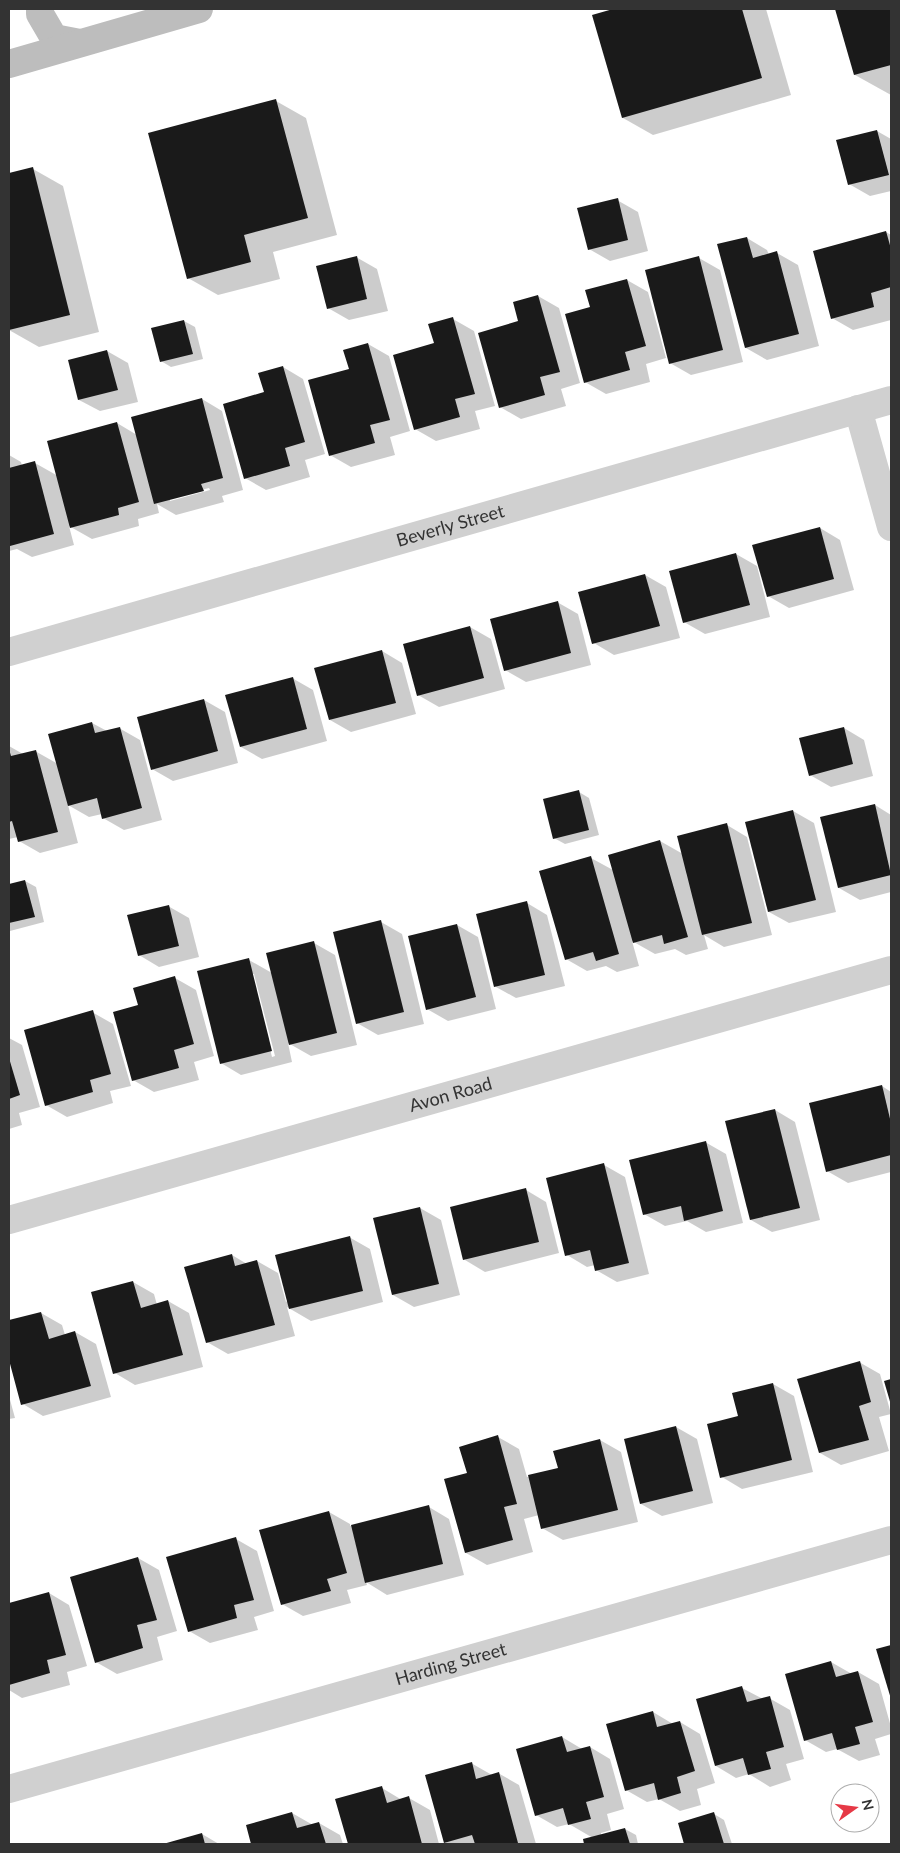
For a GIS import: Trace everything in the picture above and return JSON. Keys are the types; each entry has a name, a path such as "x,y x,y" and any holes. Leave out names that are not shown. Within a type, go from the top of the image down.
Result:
{"main road":[{"path":"40,9 40,14 54,38 80,43"},
{"path":"140,26 163,9"},
{"path":"9,64 199,9"}],"street":[{"name":"Beverly Street","path":"9,652 891,400"},
{"path":"858,409 891,527"},
{"name":"Avon Road","path":"9,1220 891,970"},
{"name":"Harding Street","path":"9,1789 891,1540"}],"building":[{"path":"613,9 742,9 762,78 622,118 592,15"},
{"path":"835,9 891,9 891,65 854,75"},
{"path":"276,99 308,218 244,235 251,262 187,279 148,133"},
{"path":"877,130 889,175 848,185 836,140"},
{"path":"33,167 70,315 9,330 9,173"},
{"path":"618,198 628,240 588,250 577,208"},
{"path":"886,231 891,249 891,287 871,293 874,307 831,319 813,251"},
{"path":"747,237 753,258 777,251 799,334 745,348 717,244"},
{"path":"357,256 367,299 327,309 316,266"},
{"path":"699,256 723,350 669,364 645,270"},
{"path":"627,279 646,346 625,352 630,370 584,383 565,314 590,307 585,290"},
{"path":"538,295 560,372 540,377 545,395 499,408 478,333 518,321 513,302"},
{"path":"453,317 475,394 455,399 460,417 414,430 393,355 434,343 428,324"},
{"path":"184,320 193,354 160,362 151,328"},
{"path":"368,343 390,420 370,425 375,443 329,456 308,380 349,369 343,350"},
{"path":"107,350 118,390 78,400 68,360"},
{"path":"283,366 305,442 285,448 290,466 244,479 223,404 264,392 258,373"},
{"path":"202,398 223,478 201,484 204,491 154,504 131,417"},
{"path":"117,422 139,502 118,508 119,515 70,528 47,441"},
{"path":"35,461 54,534 10,546 9,468"},
{"path":"820,527 834,579 767,597 752,545"},
{"path":"736,553 750,605 683,623 669,571"},
{"path":"645,574 660,626 592,644 578,592"},
{"path":"558,601 571,653 504,671 490,619"},
{"path":"470,626 484,678 417,696 403,644"},
{"path":"382,650 396,703 329,720 314,668"},
{"path":"293,677 307,729 240,747 225,695"},
{"path":"204,699 218,751 151,770 137,717"},
{"path":"92,722 95,733 120,727 142,808 102,819 97,798 68,806 48,734"},
{"path":"844,727 853,764 809,776 799,738"},
{"path":"9,749 11,756 36,750 58,832 18,842 12,821 9,822"},
{"path":"579,790 589,830 553,839 543,799"},
{"path":"875,804 891,875 838,888 820,817"},
{"path":"793,810 816,900 768,912 745,822"},
{"path":"727,823 752,923 702,935 677,836"},
{"path":"660,840 688,937 664,944 662,935 633,943 608,855"},
{"path":"591,856 619,954 596,961 593,952 565,960 539,871"},
{"path":"25,880 35,917 9,923 9,884"},
{"path":"527,901 545,975 494,987 476,914"},
{"path":"169,905 179,946 138,956 127,915"},
{"path":"381,920 404,1012 356,1024 333,932"},
{"path":"457,924 476,997 426,1010 408,936"},
{"path":"314,941 337,1033 289,1045 266,953"},
{"path":"249,958 272,1051 220,1064 197,971"},
{"path":"175,976 194,1044 174,1050 179,1068 132,1081 113,1012 138,1005 133,988"},
{"path":"93,1010 111,1074 90,1080 93,1092 45,1106 24,1030"},
{"path":"9,1058 20,1095 9,1099"},
{"path":"882,1085 891,1123 891,1155 826,1172 809,1103"},
{"path":"775,1109 800,1208 750,1220 725,1121"},
{"path":"706,1141 723,1211 684,1221 681,1206 643,1215 629,1160"},
{"path":"604,1163 629,1263 595,1271 590,1250 565,1256 546,1178"},
{"path":"526,1188 539,1242 463,1260 450,1207"},
{"path":"420,1207 439,1284 392,1295 373,1218"},
{"path":"350,1236 363,1291 289,1309 275,1255"},
{"path":"232,1254 235,1266 257,1260 275,1325 206,1343 184,1267"},
{"path":"133,1281 141,1308 168,1300 183,1355 113,1374 91,1292"},
{"path":"41,1312 49,1339 75,1331 91,1386 21,1405 9,1360 9,1320"},
{"path":"860,1361 871,1402 859,1406 869,1440 819,1453 797,1379"},
{"path":"891,1379 891,1405 884,1381"},
{"path":"773,1383 792,1460 720,1478 707,1424 738,1416 732,1393"},
{"path":"676,1426 693,1491 640,1504 624,1439"},
{"path":"498,1435 517,1504 504,1507 513,1540 465,1553 444,1479 467,1473 459,1447"},
{"path":"600,1439 618,1510 541,1529 528,1475 558,1468 553,1451"},
{"path":"429,1505 443,1564 365,1583 351,1525"},
{"path":"329,1511 347,1573 327,1579 331,1591 281,1605 259,1530"},
{"path":"236,1537 254,1600 234,1605 237,1618 188,1632 166,1557"},
{"path":"138,1557 157,1620 137,1625 143,1648 95,1663 70,1577"},
{"path":"49,1592 66,1655 47,1660 50,1673 9,1685 9,1603"},
{"path":"891,1645 891,1699 876,1649"},
{"path":"831,1661 836,1677 858,1671 873,1722 855,1727 860,1744 837,1750 832,1733 804,1741 785,1674"},
{"path":"742,1686 747,1702 770,1696 784,1747 766,1752 771,1769 748,1775 743,1758 715,1766 696,1699"},
{"path":"653,1711 657,1727 680,1721 695,1771 677,1777 681,1793 658,1800 654,1783 625,1791 606,1724"},
{"path":"562,1736 567,1752 590,1746 604,1797 586,1802 591,1819 568,1825 563,1808 535,1816 516,1749"},
{"path":"472,1762 476,1779 499,1772 518,1843 475,1844 472,1835 444,1843 425,1775"},
{"path":"382,1786 387,1803 409,1796 422,1844 348,1844 335,1799"},
{"path":"292,1812 297,1828 319,1822 326,1844 251,1844 246,1825"},
{"path":"714,1812 724,1844 684,1844 678,1823"},
{"path":"625,1828 630,1844 584,1844 583,1839"},
{"path":"202,1833 205,1844 163,1844"}]}
